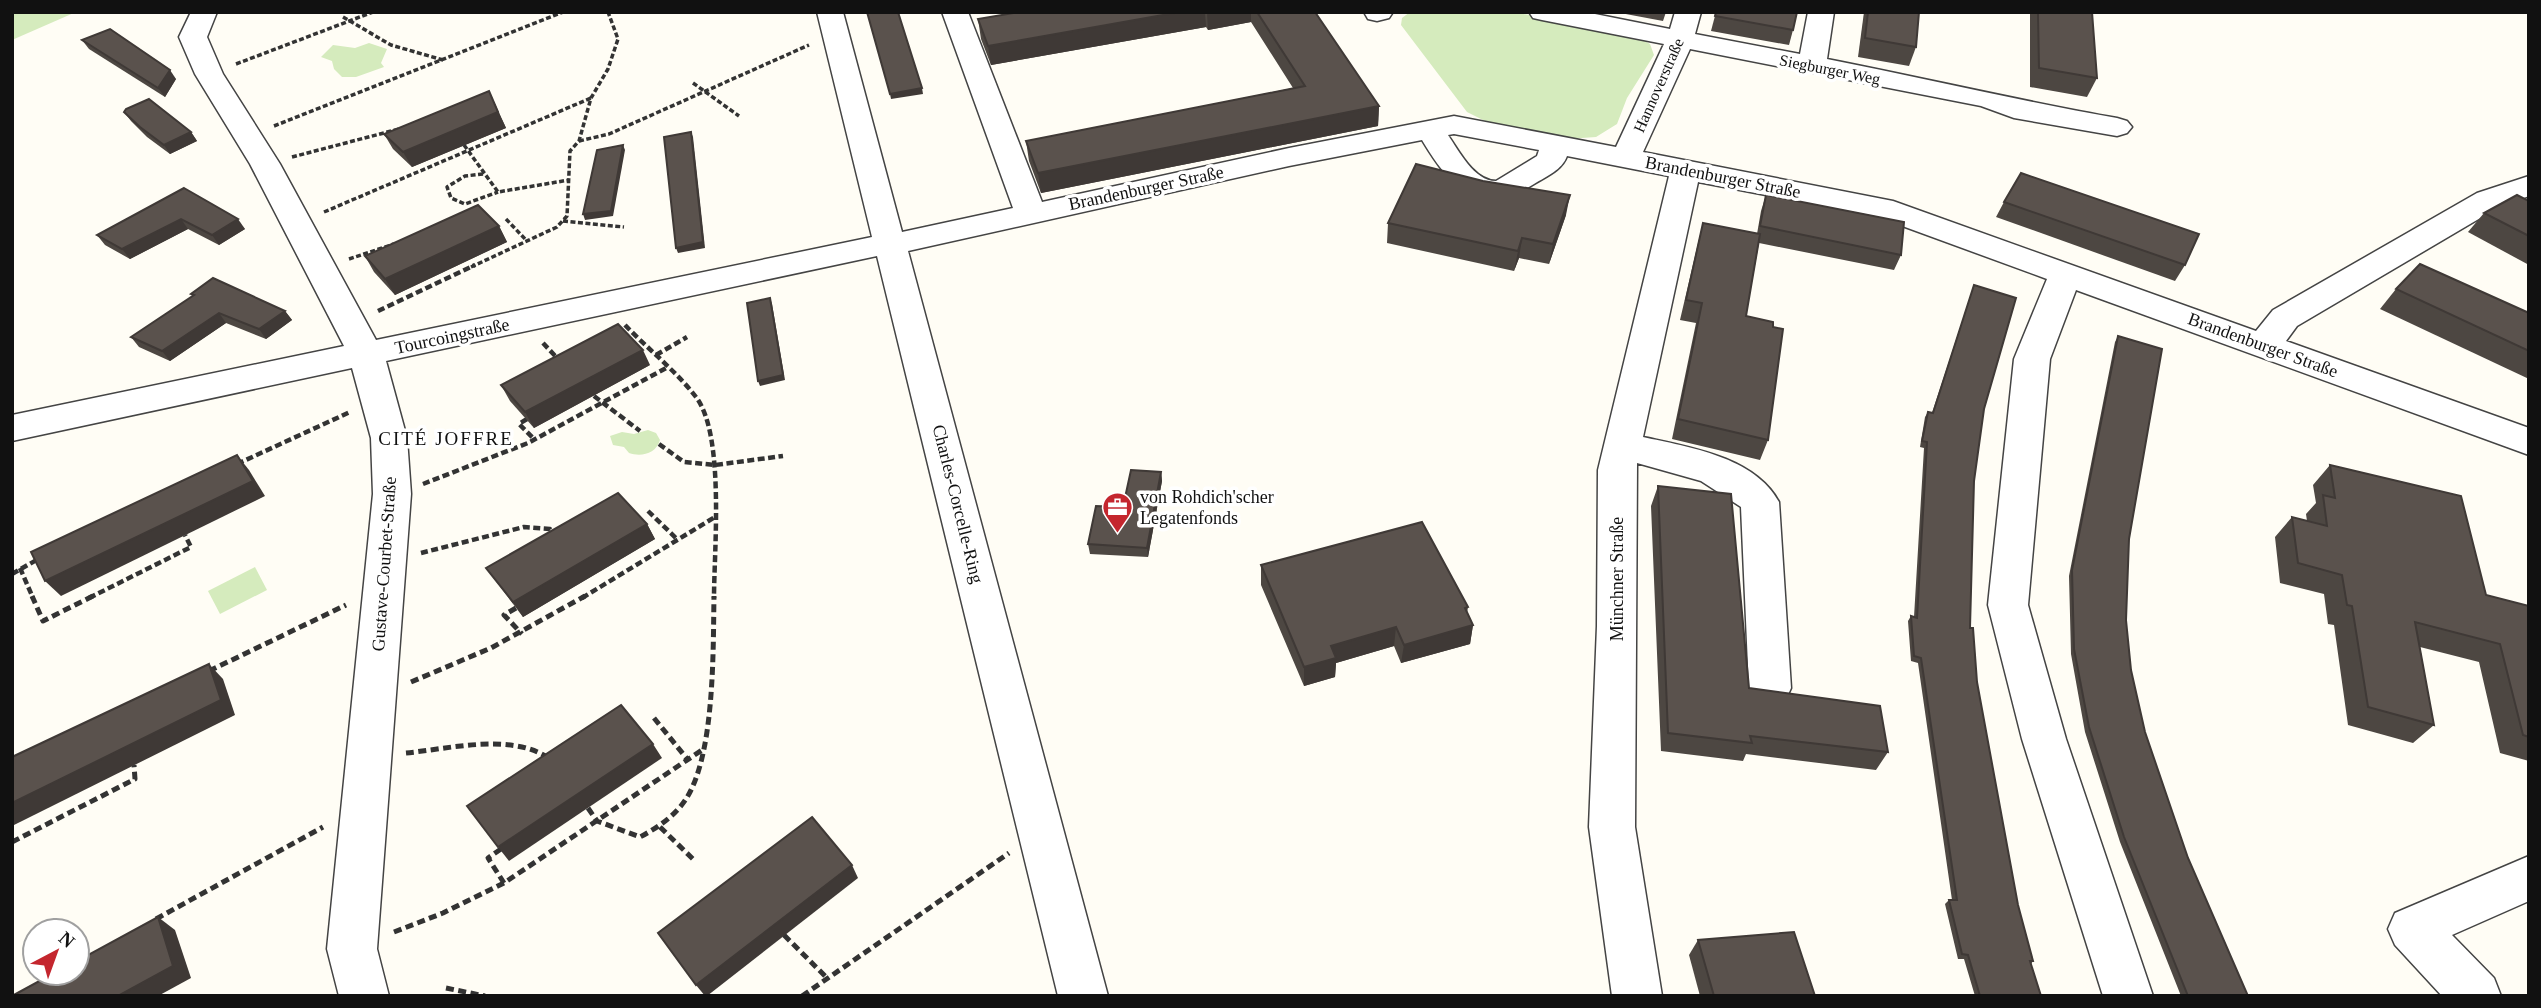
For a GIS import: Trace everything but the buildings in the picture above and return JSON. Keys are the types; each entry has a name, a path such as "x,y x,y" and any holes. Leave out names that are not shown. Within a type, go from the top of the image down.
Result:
{"street":[{"name":"Gustave-Courbet-Straße","path":"204,12 193,37 209,74 265,164 359,339 388,438 392,494 352,949 364,996"},
{"path":"955,12 1031,212"},
{"name":"Siegburger Weg","path":"1542,12 1988,99 2014,109 2117,127"},
{"name":"Hannoverstraße","path":"1626,157 1680,40 1688,12"},
{"path":"1812,65 1821,12"},
{"name":"Charles-Corcelle-Ring","path":"833,23 1083,996"},
{"name":"Brandenburger Straße","path":"891,243 911,242 1031,212 1454,125 1882,208 2529,442"},
{"path":"1430,130 1465,182 1495,191 1503,190 1550,161 1556,145"},
{"name":"Münchner Straße","path":"1637,996 1612,827 1618,626 1617,470 1686,169"},
{"path":"2264,345 2285,318 2488,200 2529,185"},
{"name":"Tourcoingstraße","path":"12,428 359,339 891,243"},
{"path":"2066,273 2032,359 2008,605 2044,739 2128,996"},
{"path":"1623,446 1707,467 1745,485 1760,502 1770,688"},
{"path":"2476,996 2412,929 2529,878"}],"path":[{"path":"209,74 373,12"},
{"path":"247,137 563,12"},
{"path":"359,339 458,272 527,240 567,216 570,151 579,141 591,99 608,69 618,38 608,12"},
{"path":"343,17 391,45 443,60"},
{"path":"579,141 609,135 705,92 833,23"},
{"path":"509,27 515,31"},
{"path":"694,83 739,117"},
{"path":"298,224 591,99"},
{"path":"265,164 407,127"},
{"path":"464,145 475,165 498,192"},
{"path":"484,173 465,176 447,187 451,198 465,204 498,192 569,180"},
{"path":"506,219 527,240"},
{"path":"562,221 624,227"},
{"path":"321,268 398,242"},
{"path":"452,268 458,272"},
{"path":"587,808 597,821 640,837 660,827 686,799 704,749 713,652 715,465 708,425 698,399 617,317"},
{"path":"533,333 560,360"},
{"path":"656,355 687,337"},
{"path":"421,485 534,439 668,367"},
{"path":"594,396 640,431"},
{"path":"233,466 354,411"},
{"path":"527,419 519,424 534,439"},
{"path":"659,444 684,462 715,465 783,456"},
{"path":"648,511 678,540"},
{"path":"407,684 522,634 715,517"},
{"path":"418,554 524,527 550,529 556,537"},
{"path":"20,568 43,621 191,547 185,536"},
{"path":"12,574 42,557"},
{"path":"591,577 598,588"},
{"path":"199,675 354,601"},
{"path":"516,608 505,615 522,634"},
{"path":"654,718 688,760"},
{"path":"402,753 520,746 541,750 549,759"},
{"path":"390,934 443,913 504,883 704,749"},
{"path":"12,842 135,779 134,765"},
{"path":"148,923 327,825"},
{"path":"660,827 693,859"},
{"path":"802,996 1041,831"},
{"path":"501,849 488,858 504,883"},
{"path":"784,935 827,978"},
{"path":"446,988 485,996"}],"green space":[{"path":"12,12 76,12 12,40"},
{"path":"1410,12 1513,12 1633,34 1650,44 1654,55 1627,98 1617,124 1596,137 1567,139 1489,123 1467,112 1401,25 1402,18"},
{"path":"369,43 387,49 381,63 384,67 356,77 342,77 334,69 332,61 321,57 333,45 355,48"},
{"path":"648,430 656,433 660,440 658,445 652,451 638,455 629,453 624,447 613,445 610,436 622,432 634,434"},
{"path":"255,567 267,590 220,614 208,591"}],"place":[{"name":"von Rohdich'scher Legatenfonds","path":"1117,534"}],"district":[{"name":"CITÉ JOFFRE","path":"446,438"}]}
